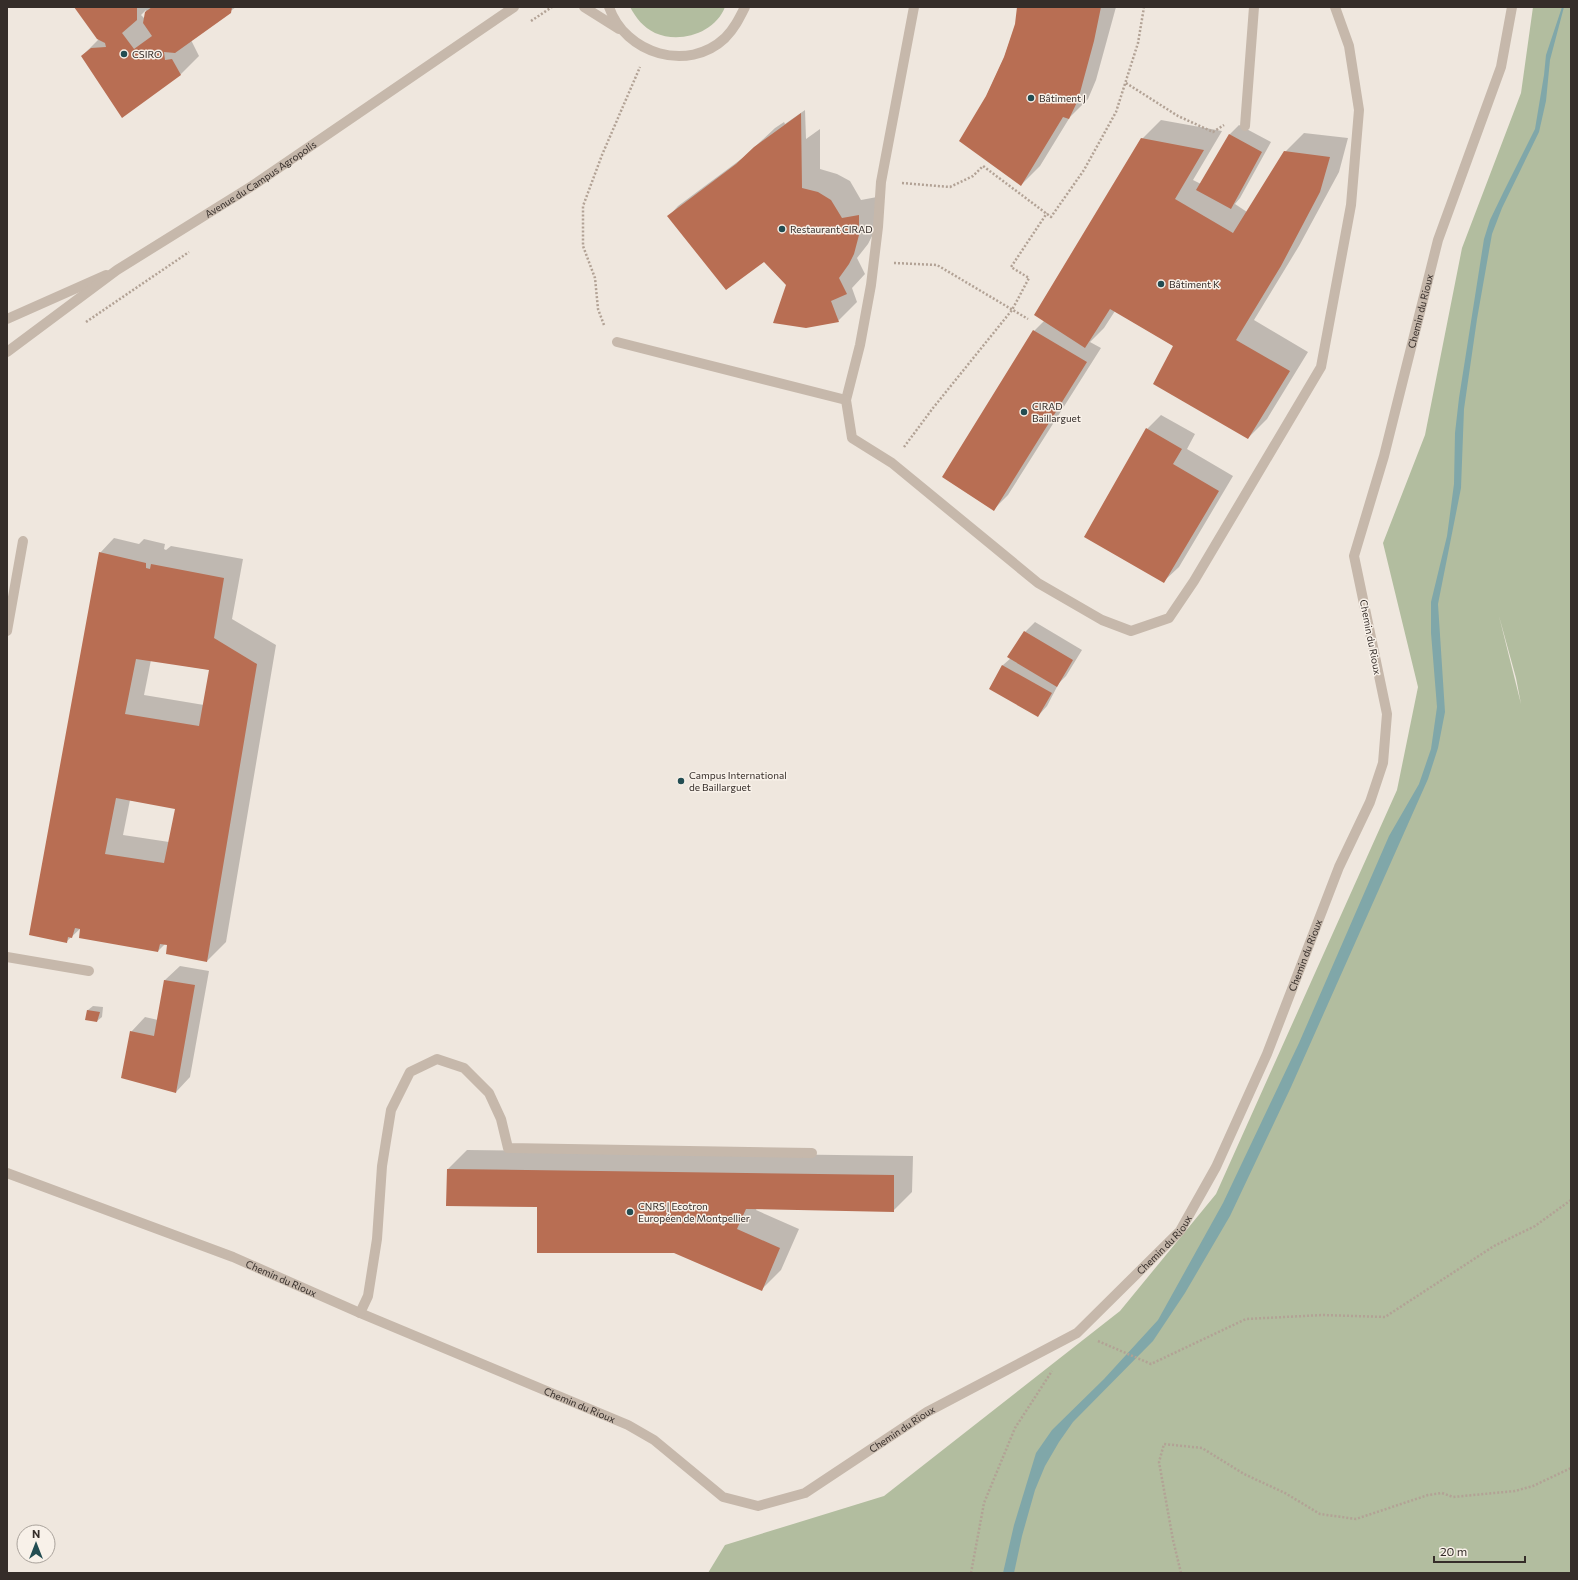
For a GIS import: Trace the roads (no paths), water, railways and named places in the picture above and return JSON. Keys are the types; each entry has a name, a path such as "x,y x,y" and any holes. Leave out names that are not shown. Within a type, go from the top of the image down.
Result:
{"street":[{"name":"Avenue du Campus Agropolis","path":"7,352 117,270 252,186 514,7"},
{"path":"584,7 623,31 635,42 648,50 668,55 688,55 707,49 724,38 737,23 745,7"},
{"path":"610,7 612,15 623,31"},
{"path":"914,7 881,182 871,285 860,345 846,400 852,438 892,463 1038,583 1102,620 1131,631 1168,618 1194,581 1321,367 1351,204 1359,110 1349,46 1335,7"},
{"path":"1245,126 1254,7"},
{"name":"Chemin du Rioux","path":"7,1173 233,1257 360,1313 628,1425 654,1440 723,1497 758,1506 806,1493 927,1412 1077,1333 1180,1231 1216,1166 1267,1054 1339,867 1370,802 1383,763 1387,714 1354,556 1384,456 1438,240 1501,67 1512,7"},
{"path":"7,319 117,270"},
{"path":"617,342 846,400"},
{"path":"7,631 23,541"},
{"path":"7,957 89,971"},
{"path":"360,1313 368,1296 377,1239 382,1166 391,1110 410,1072 437,1059 464,1068 489,1093 501,1120 508,1148 812,1153"}],"water":[{"path":"1562,7 1564,7 1550,60 1546,101 1539,132 1502,208 1492,234 1477,319 1464,409 1461,488 1438,604 1445,712 1438,748 1428,779 1291,1087 1230,1216 1185,1293 1153,1341 1073,1422 1059,1442 1045,1466 1035,1490 1022,1536 1014,1573 1003,1573 1014,1525 1036,1453 1052,1430 1104,1379 1158,1320 1223,1203 1299,1043 1389,836 1419,784 1431,749 1437,707 1431,633 1431,602 1447,536 1454,484 1455,433 1459,398 1484,239 1490,220 1535,129 1546,55"}],"place":[{"name":"CSIRO","path":"124,54"},
{"name":"Bâtiment J","path":"1031,98"},
{"name":"Restaurant CIRAD","path":"782,229"},
{"name":"Bâtiment K","path":"1161,284"},
{"name":"CIRAD Baillarguet","path":"1024,412"},
{"name":"Campus International de Baillarguet","path":"681,781"},
{"name":"CNRS | Ecotron Européen de Montpellier","path":"630,1212"}]}
